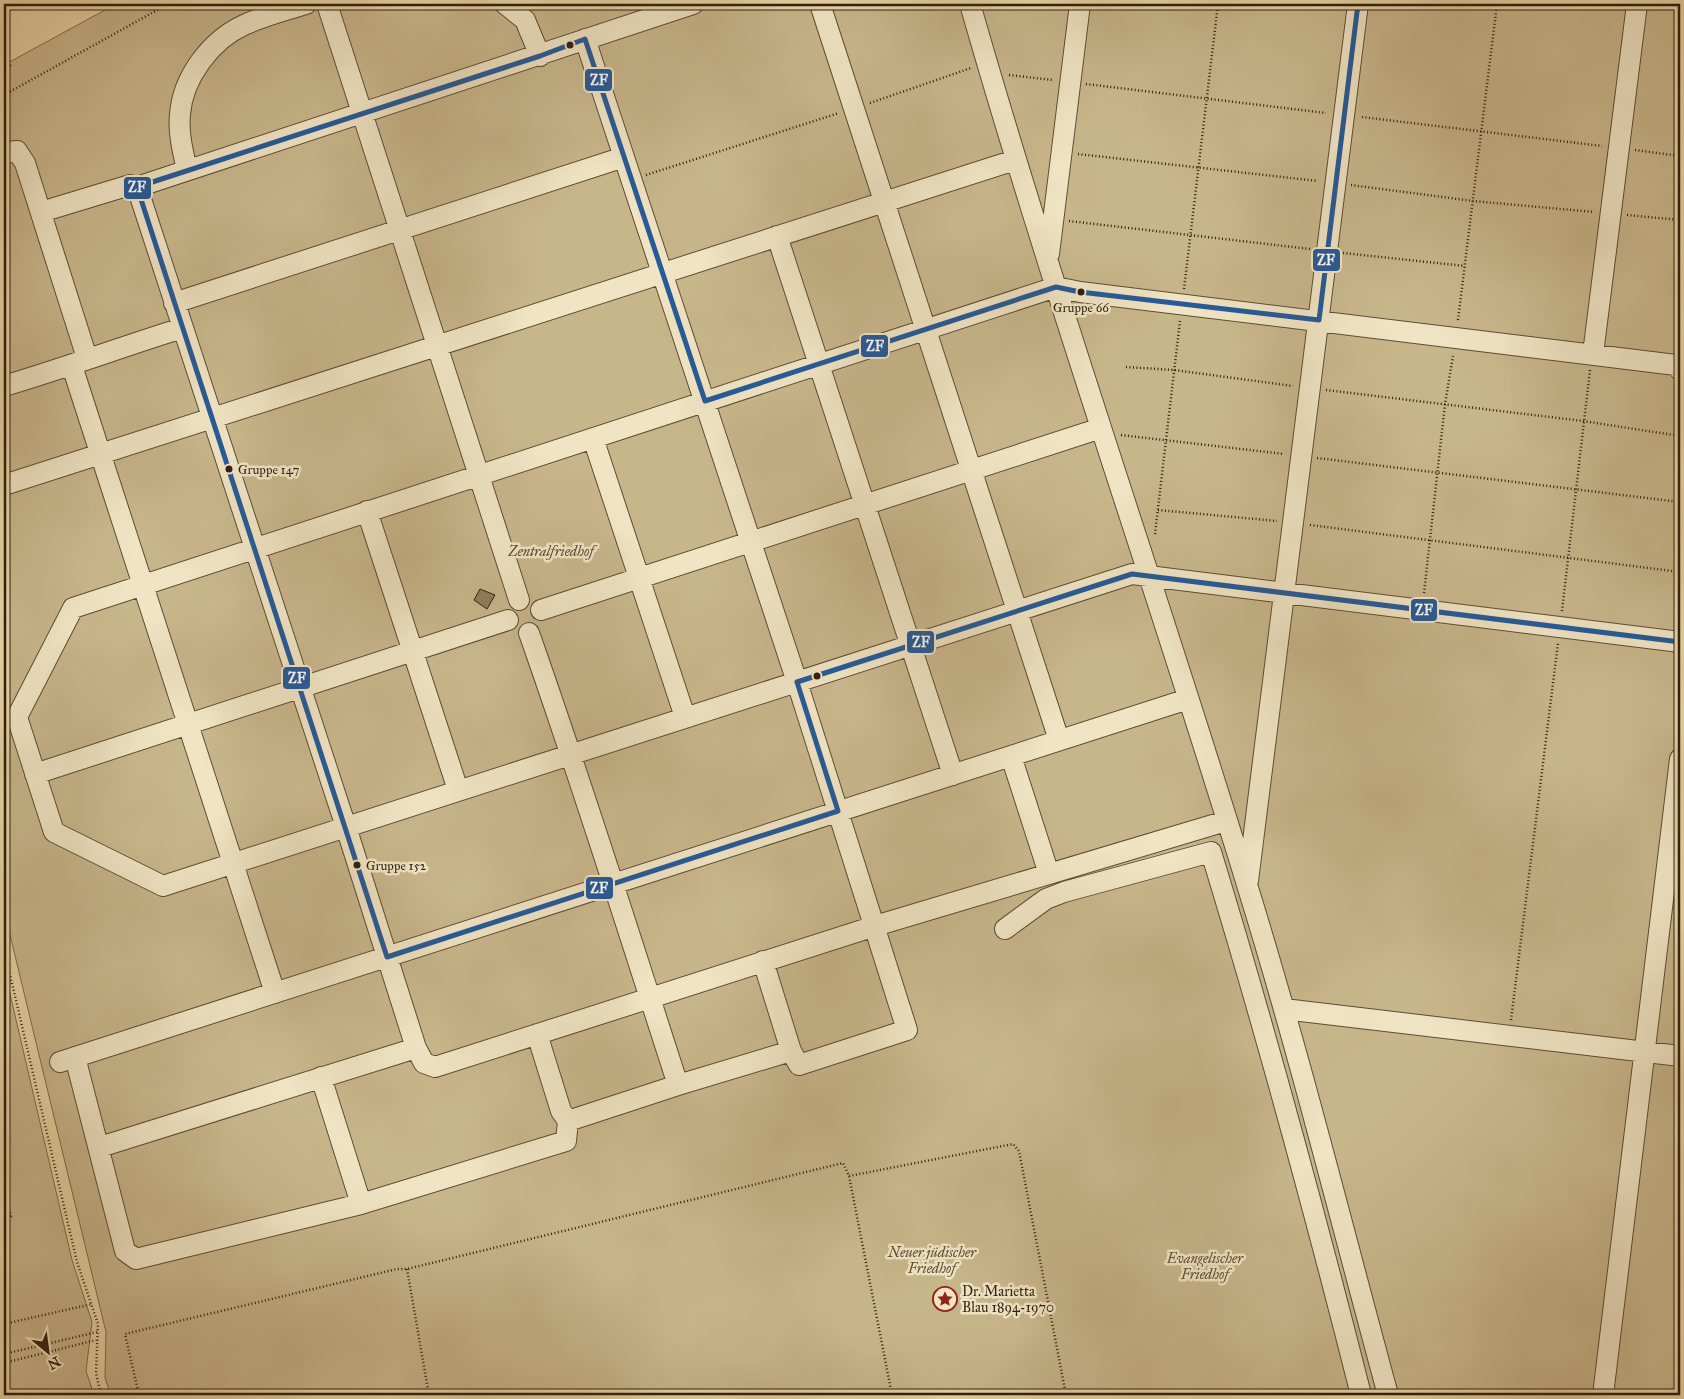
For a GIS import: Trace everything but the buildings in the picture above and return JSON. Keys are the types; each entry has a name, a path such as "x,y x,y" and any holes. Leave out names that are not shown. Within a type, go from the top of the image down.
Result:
{"lane":[{"path":"187,170 181,144 180,113 190,80 198,64 223,38 244,25 306,4"},
{"path":"327,4 519,600"},
{"path":"505,4 525,20 540,56"},
{"path":"40,212 130,185 137,187 540,56 585,39 693,4"},
{"path":"820,4 1059,740"},
{"path":"970,4 1015,160 1248,886 1284,1009 1388,1395"},
{"path":"1048,261 1080,4"},
{"path":"1248,886 1358,4"},
{"path":"1592,354 1637,4"},
{"path":"585,39 797,682 875,926 906,1030 799,1065 791,1051 763,961"},
{"path":"4,155 8,152 17,151 25,163 80,362 100,455 275,993"},
{"path":"174,303 624,157"},
{"path":"4,485 212,420 437,345 1015,160"},
{"path":"137,187 346,827 386,957 416,1048 424,1063 435,1067 875,926 1226,822"},
{"path":"777,236 953,775"},
{"path":"1680,370 1676,365 1080,292 1056,287 74,608 18,717 54,832 163,886 1132,574 1680,642"},
{"path":"4,386 182,328"},
{"path":"541,610 970,470 1102,431"},
{"path":"592,438 685,717"},
{"path":"367,511 458,790"},
{"path":"519,600 534,602 541,610 542,616 539,626 529,633 518,632 510,626 508,620 509,610 519,600"},
{"path":"35,774 508,620"},
{"path":"529,633 572,753 678,1085"},
{"path":"537,1034 561,1111 568,1121 566,1141 361,1204 136,1259 125,1251 100,1147 68,1060 612,883 1188,699"},
{"path":"1011,756 1050,874"},
{"path":"1603,1395 1680,759"},
{"path":"1005,929 1046,899 1064,892 1211,852 1243,956 1315,1216 1361,1395"},
{"path":"1284,1009 1680,1056"},
{"path":"100,1147 416,1048"},
{"path":"568,1121 791,1051"},
{"path":"321,1077 361,1204"}],"path":[{"path":"4,95 168,4"},
{"path":"1422,610 1445,404 1456,338 1497,4"},
{"path":"631,180 987,63"},
{"path":"4,69 13,64"},
{"path":"1061,152 1473,201 1680,220"},
{"path":"1053,219 1465,266"},
{"path":"1509,1036 1592,354"},
{"path":"1126,366 1174,370 1583,421 1680,436"},
{"path":"1102,431 1680,502"},
{"path":"1158,510 1294,523 1680,572"},
{"path":"4,949 77,1262 98,1324 96,1373 101,1395"},
{"path":"849,1176 1013,1144 1019,1152 1066,1395"},
{"path":"139,1395 125,1334 397,1268 407,1269 843,1163 849,1176 892,1395"},
{"path":"4,1196 11,1216 4,1218"},
{"path":"407,1269 429,1395"},
{"path":"4,1324 92,1304"},
{"path":"4,1354 97,1332"},
{"path":"4,1363 96,1340"},
{"path":"1039,1395 1065,1390"}],"green space":[{"name":"Zentralfriedhof","path":"116,4 1680,4 1680,1395 111,1395 105,1378 106,1332 4,910 4,65"},
{"path":"4,968 72,1260 92,1322 86,1371 94,1395 4,1395"}],"transit line":[{"name":"ZF","path":"1358,4 1319,320 1080,292 1056,287 705,401 585,39 540,56 137,187 387,957 838,811 797,682 1132,574 1680,642"}],"place":[{"name":"Gruppe 66","path":"1081,292"},
{"name":"Gruppe 147","path":"229,469"},
{"name":"Gruppe 152","path":"357,865"},
{"name":"Dr. Marietta Blau 1894-1970","path":"945,1299"}],"park label":[{"name":"Neuer jüdischer Friedhof","path":"932,1260"},
{"name":"Evangelischer Friedhof","path":"1205,1266"}]}
